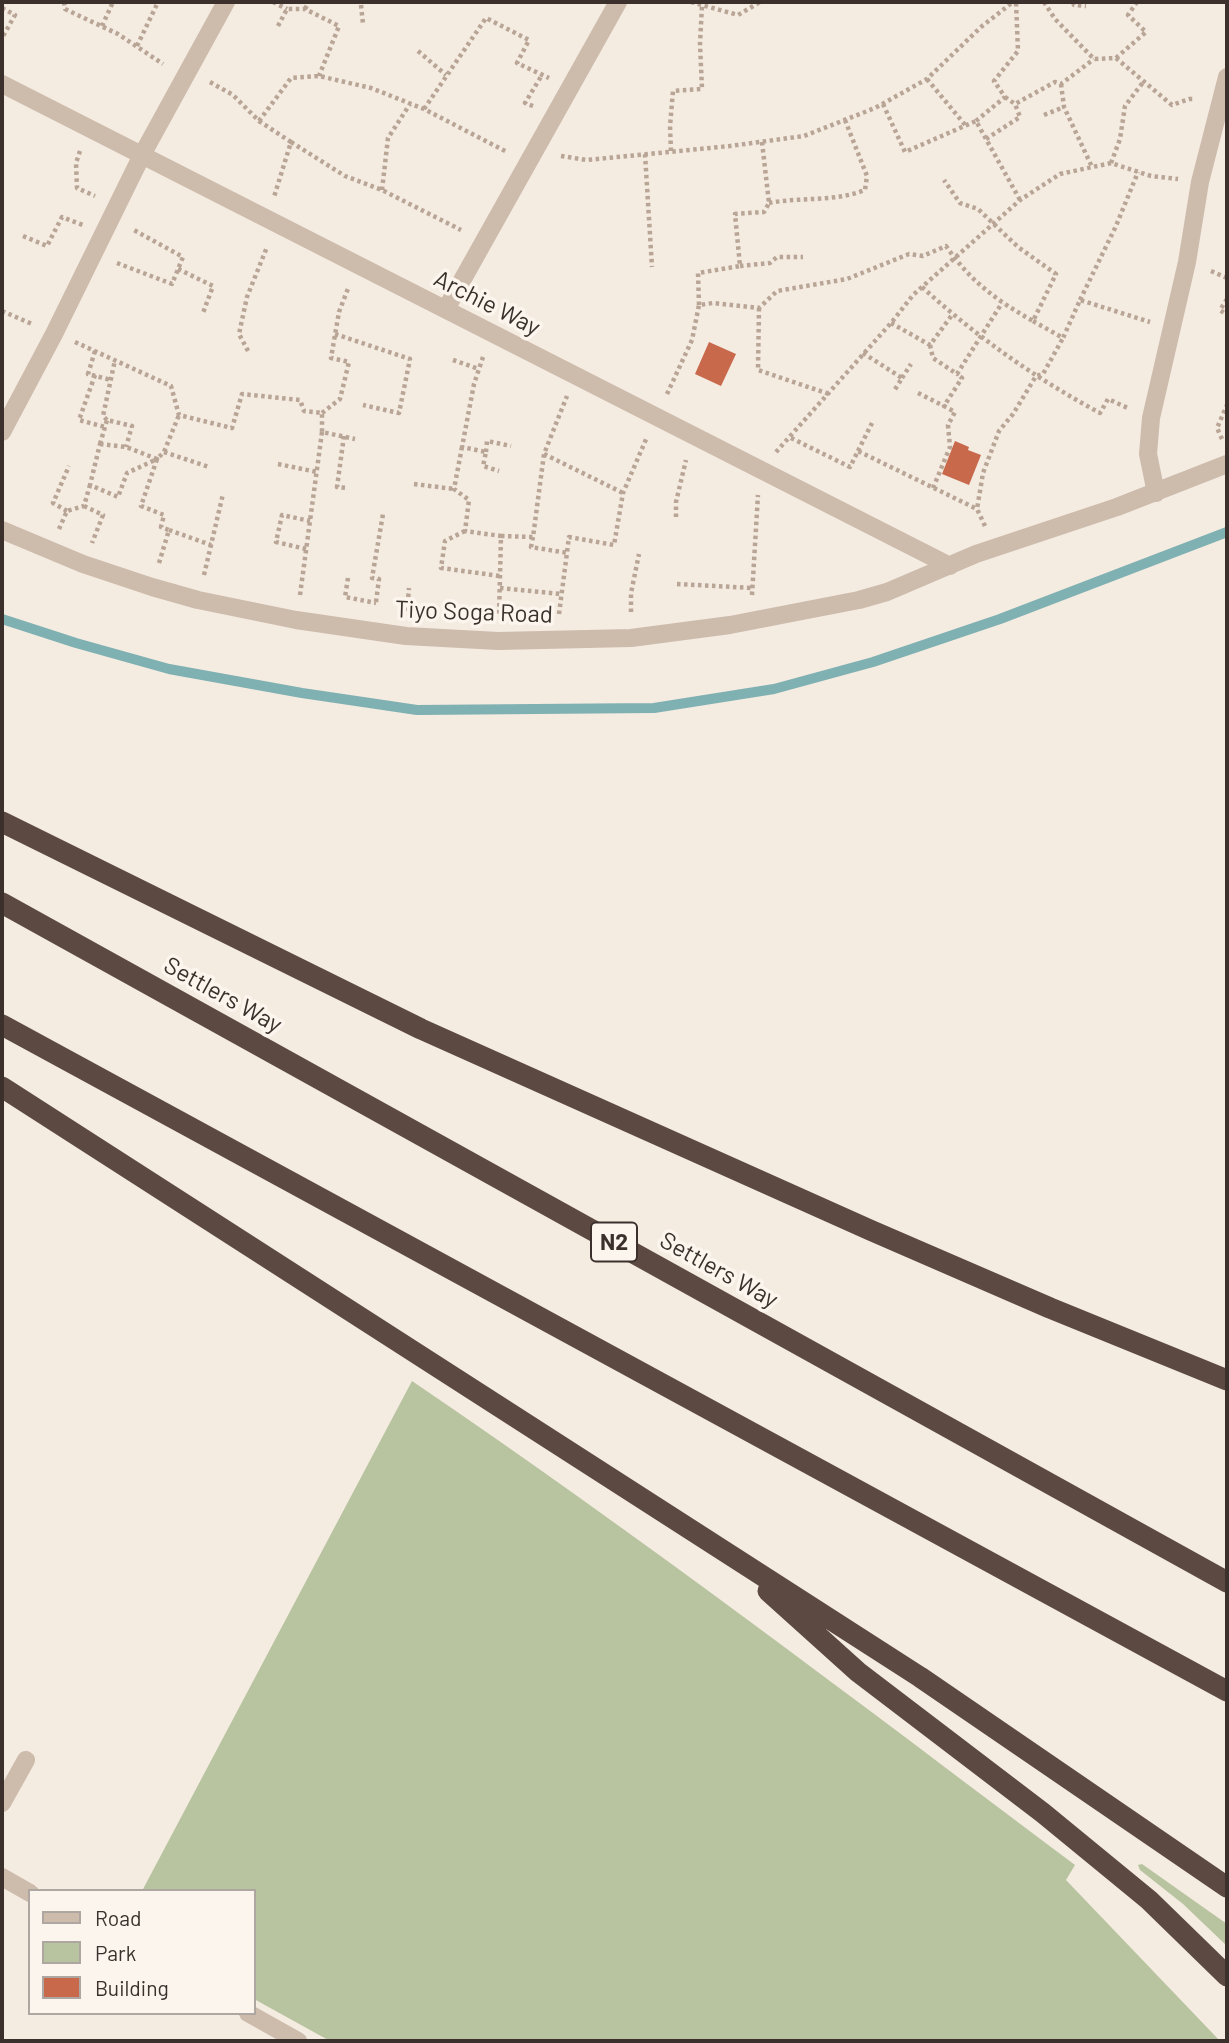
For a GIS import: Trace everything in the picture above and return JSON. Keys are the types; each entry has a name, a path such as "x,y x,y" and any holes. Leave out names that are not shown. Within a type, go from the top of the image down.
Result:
{"highway":[{"path":"2,822 433,1035 870,1230 1050,1308 1227,1380"},
{"name":"Settlers Way","path":"2,903 1227,1582"},
{"path":"2,1025 1227,1691"},
{"path":"2,1087 920,1677 1227,1887"},
{"path":"717,1545 858,1672 1043,1813 1149,1900 1227,1976"}],"street":[{"path":"2,432 54,334 142,155 226,2"},
{"path":"446,309 618,2"},
{"path":"1156,493 1148,454 1150,418 1187,262 1200,182 1227,77"},
{"name":"Archie Way","path":"2,84 950,566"},
{"name":"Tiyo Soga Road","path":"2,530 83,564 152,587 198,600 296,620 406,636 498,641 631,638 691,631 859,600 906,585 996,548 1156,493 1227,464"},
{"path":"2,1803 26,1760"},
{"path":"2,1877 28,1892"},
{"path":"252,2015 298,2041"}],"path":[{"path":"64,2 65,9 137,46 159,64 189,69"},
{"path":"102,26 114,2"},
{"path":"137,46 159,2"},
{"path":"273,2 287,9 305,9 339,26 319,76"},
{"path":"305,9 309,2"},
{"path":"691,2 738,15 760,2"},
{"path":"259,121 291,78 319,76 371,88 424,109 532,159 587,160 804,136 883,104 927,79 981,27 1014,2"},
{"path":"986,139 1020,117 1015,104 994,81 1018,51 1014,2"},
{"path":"1044,2 1055,19 1094,59"},
{"path":"1073,2 1073,5 1086,6"},
{"path":"1062,84 1094,59 1116,58 1146,32 1128,15 1137,2"},
{"path":"360,3 363,23"},
{"path":"671,151 673,91 702,89 702,5"},
{"path":"2,8 15,15 2,38"},
{"path":"278,26 287,9"},
{"path":"424,109 486,18 530,40 517,62 571,89"},
{"path":"418,51 446,75"},
{"path":"1116,58 1172,105 1189,99 1221,102"},
{"path":"927,79 966,126"},
{"path":"1111,163 1120,139 1125,106 1144,81"},
{"path":"1015,104 1055,82 1062,84"},
{"path":"1062,84 1064,107 1092,167"},
{"path":"883,104 905,152 976,121 1006,97"},
{"path":"382,190 388,138 410,104"},
{"path":"1044,115 1064,107"},
{"path":"769,203 853,195 865,190 867,176 845,120"},
{"path":"976,121 1020,200"},
{"path":"89,128 76,163 77,188 183,257 172,284 94,254"},
{"path":"291,142 345,176 382,190 484,243"},
{"path":"740,265 735,214 764,212 769,203 762,142"},
{"path":"645,154 652,267"},
{"path":"751,620 760,469 791,438 922,287 1020,200 1060,174 1111,163 1138,172 1200,182"},
{"path":"996,548 977,509 982,472 999,431 1013,414 1036,376 1043,374 1063,338 1116,226 1138,172"},
{"path":"944,180 960,203 978,209 1018,247 1056,274 1033,321"},
{"path":"23,236 47,246 62,217 103,234"},
{"path":"829,394 758,370 759,308 777,291 847,279 909,254 923,256 946,246 976,284 1002,303 1063,338"},
{"path":"557,639 569,537 614,545 623,493 692,340 699,304 698,274 740,265 770,263 776,257 803,257"},
{"path":"179,415 232,428 242,394 300,400 304,411 322,413 340,399 349,362 331,358 339,313 357,264"},
{"path":"178,269 213,286 203,313"},
{"path":"922,287 981,338 1036,376 1100,412 1108,399 1150,418"},
{"path":"1227,299 1220,310 1227,315"},
{"path":"1080,300 1172,328"},
{"path":"957,374 1002,303"},
{"path":"699,304 759,308"},
{"path":"2,311 171,386 179,415 164,452 157,459 127,473 118,498 90,485"},
{"path":"930,345 953,315"},
{"path":"891,323 930,345 933,358 962,377 944,406"},
{"path":"454,489 474,384 492,333"},
{"path":"335,334 410,359 398,413 363,405"},
{"path":"95,351 88,373 111,380"},
{"path":"863,354 902,378"},
{"path":"84,506 106,424 103,416 115,360"},
{"path":"453,360 479,369"},
{"path":"894,391 911,364"},
{"path":"568,553 531,547 544,454 575,375"},
{"path":"94,376 79,420 132,426 127,447"},
{"path":"918,393 955,412 948,425 950,447 933,488"},
{"path":"1227,405 1217,428 1227,449"},
{"path":"296,620 317,472 322,413"},
{"path":"791,438 850,467 872,423"},
{"path":"322,432 355,439"},
{"path":"344,436 337,487 348,488"},
{"path":"676,517 676,502 694,436"},
{"path":"499,471 483,466 487,441 511,446"},
{"path":"100,444 127,447 157,459"},
{"path":"462,447 486,452"},
{"path":"858,451 977,509"},
{"path":"164,452 209,467"},
{"path":"544,454 623,493"},
{"path":"157,459 141,506 164,514 161,527 211,545 223,494"},
{"path":"278,464 317,472"},
{"path":"68,511 54,503 69,466"},
{"path":"414,484 454,489 469,500 465,531"},
{"path":"49,550 68,511 84,506 103,515 83,564"},
{"path":"376,602 379,579 372,578 383,514"},
{"path":"306,549 276,542 282,515 310,521"},
{"path":"152,587 169,530"},
{"path":"500,576 441,568 445,541 465,531 533,537"},
{"path":"498,641 501,536"},
{"path":"631,638 631,593 639,554"},
{"path":"677,584 752,588"},
{"path":"500,588 561,594"}],"green space":[{"path":"412,1381 664,1559 1075,1865 1066,1880 1220,2041 330,2041 256,2000 256,1889 143,1889"},
{"path":"1142,1864 1227,1924 1227,1946 1183,1904 1140,1870 1138,1865"}],"building":[{"path":"709,342 736,354 721,386 695,374"},
{"path":"955,441 981,455 969,485 942,474"}],"waterway":[{"path":"2,619 169,669 417,710 654,708 774,689 873,662 1000,619 1227,532"}]}
